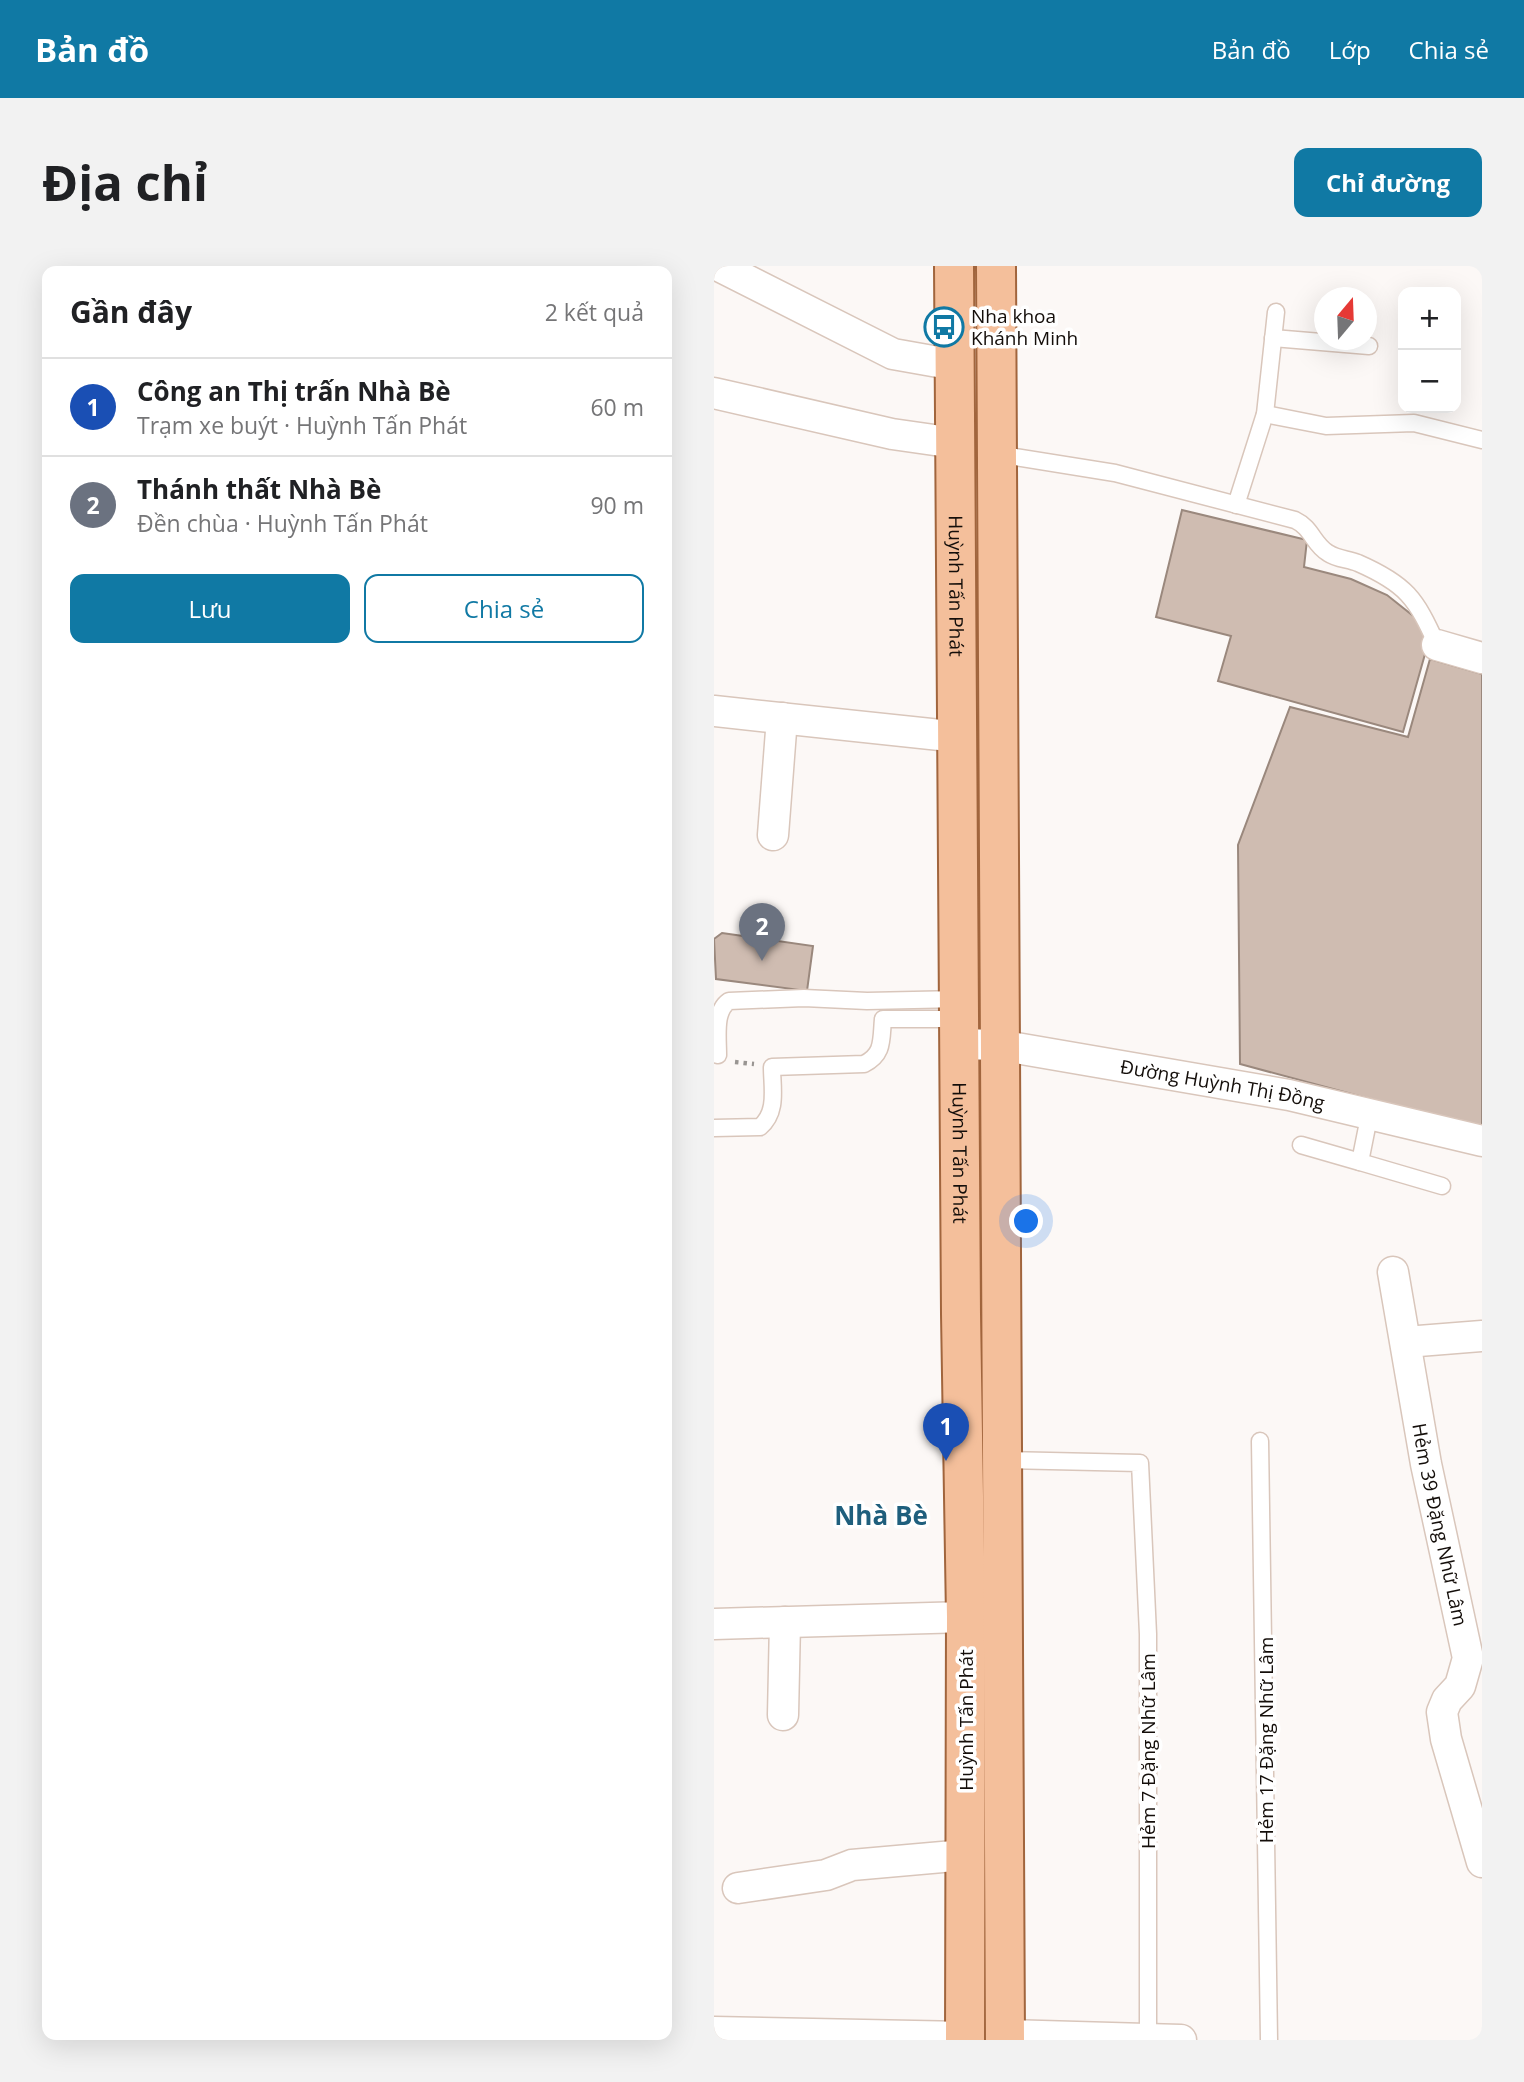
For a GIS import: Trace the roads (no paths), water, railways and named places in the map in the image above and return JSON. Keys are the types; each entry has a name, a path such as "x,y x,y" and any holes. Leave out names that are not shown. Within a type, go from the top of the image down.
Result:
{"main road":[{"name":"Huỳnh Tấn Phát","path":"954,266 967,1617 965,2038"},
{"name":"Huỳnh Tấn Phát","path":"996,266 1005,2038"},
{"path":"965,2038 1005,2038"}],"street":[{"path":"719,266 893,354 955,365"},
{"path":"714,393 892,434 955,443"},
{"path":"1437,645 1482,658"},
{"path":"714,711 959,737"},
{"path":"773,835 782,718"},
{"name":"Đường Huỳnh Thị Đồng","path":"960,1021 998,1045 1370,1112 1482,1140"},
{"path":"1393,1272 1406,1342 1482,1336"},
{"name":"Hẻm 39 Đặng Nhữ Lâm","path":"1406,1342 1426,1464 1468,1658 1461,1686 1447,1700 1442,1712 1446,1740 1475,1813 1482,1862"},
{"path":"714,1624 967,1617"},
{"path":"783,1715 785,1622"},
{"path":"738,1888 826,1875 852,1865 965,1855"},
{"path":"714,2032 965,2038"},
{"path":"1005,2038 1181,2040"}],"lane":[{"path":"1236,505 1265,414 1276,312"},
{"path":"1273,338 1314,341"},
{"path":"1265,414 1326,426 1414,423 1482,439"},
{"path":"996,454 1115,473 1295,520 1311,531 1320,548 1331,555 1354,561 1394,579 1422,612 1437,645"},
{"path":"716,1055 717,1016 722,1005 729,1001 804,998 867,1001 960,1021"},
{"path":"714,1128 760,1127 766,1122 772,1110 772,1067 864,1064 876,1057 880,1051 883,1019 960,1021"},
{"path":"1360,1162 1370,1112"},
{"path":"1301,1145 1442,1186"},
{"name":"Hẻm 17 Đặng Nhữ Lâm","path":"1260,1441 1269,2040"},
{"name":"Hẻm 7 Đặng Nhữ Lâm","path":"1001,1460 1140,1463 1148,1634 1148,2039"}],"place":[{"name":"Nha khoa Khánh Minh","path":"944,327"},
{"name":"Thánh thất Nhà Bè","path":"762,961"},
{"name":"Công an Thị trấn Nhà Bè","path":"946,1461"}],"district":[{"name":"Nhà Bè","path":"881,1515"}]}
